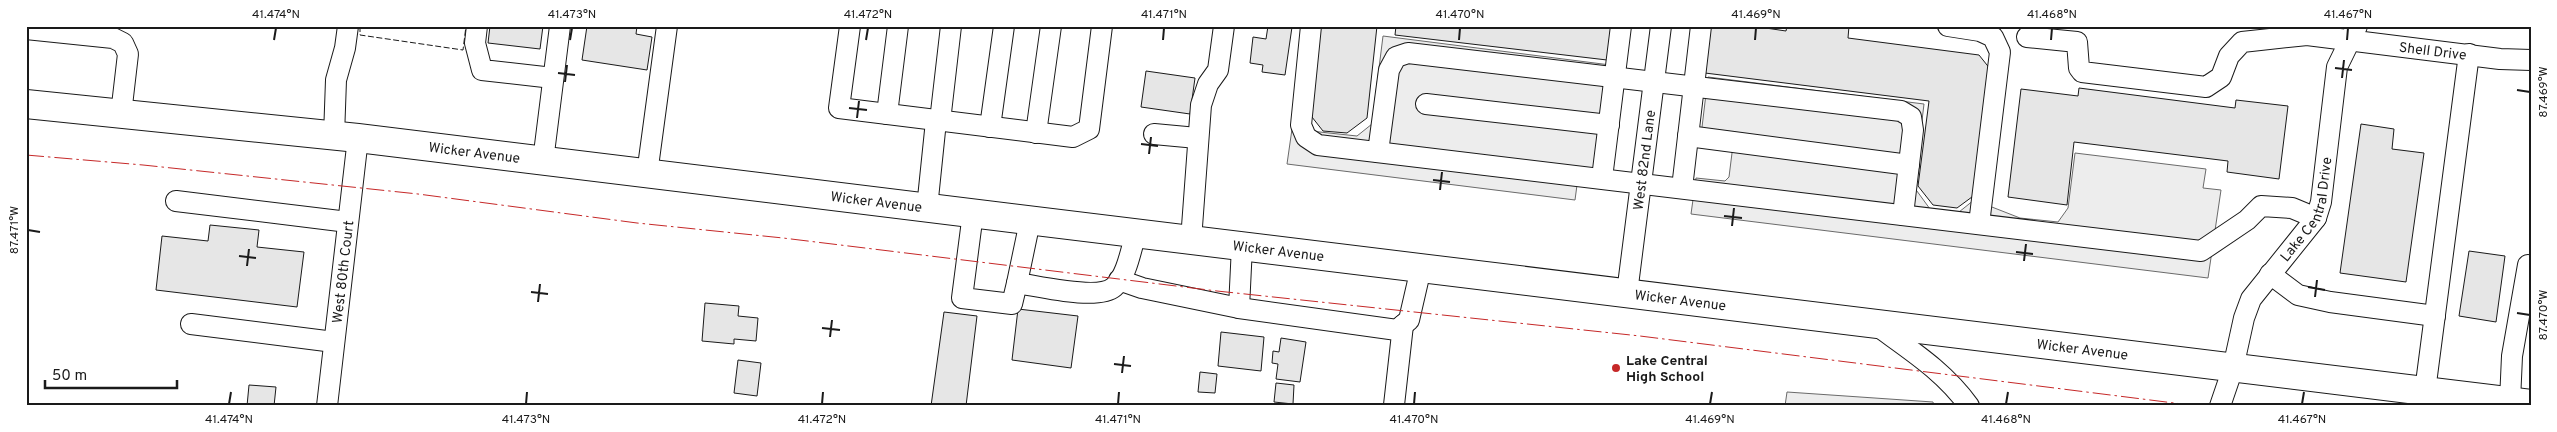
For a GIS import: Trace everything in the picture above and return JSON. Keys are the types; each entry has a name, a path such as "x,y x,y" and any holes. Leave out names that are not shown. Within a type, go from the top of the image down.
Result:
{"highway":[{"name":"Wicker Avenue","path":"26,104 346,137 2520,403"}],"street":[{"name":"West 80th Court","path":"327,406 348,222 346,137 336,80 345,48 348,26"},
{"path":"477,26 475,42 482,70 553,78"},
{"path":"543,161 560,26"},
{"path":"647,174 667,26"},
{"path":"850,26 838,108 1073,137 1089,129 1102,26"},
{"path":"887,114 898,26"},
{"path":"927,208 951,26"},
{"path":"990,127 1004,26"},
{"path":"1036,133 1051,26"},
{"path":"1191,240 1197,138 1201,105 1208,84 1218,70 1224,26"},
{"path":"1311,26 1301,125 1306,137 1318,144 2201,251 2247,220 2260,206 2292,208 2316,218"},
{"path":"1602,178 1621,26"},
{"name":"West 82nd Lane","path":"1627,293 1661,26"},
{"path":"1682,188 1701,26"},
{"path":"1948,26 1980,30 1993,37 2000,52 1979,224"},
{"path":"26,29 112,38 123,35 128,54 121,114"},
{"name":"Shell Drive","path":"2027,37 2077,42 2079,68 2082,72 2206,87 2221,77 2229,56 2242,42 2307,34 2353,33 2500,59 2531,60"},
{"name":"Lake Central Drive","path":"2233,368 2244,318 2252,299 2316,218 2321,202 2337,68 2353,33"},
{"path":"1378,152 1389,70 1396,57 1408,53 1654,81 1901,111 1911,117 1913,130 1903,215"},
{"path":"2425,391 2469,54"},
{"path":"1426,104 1609,125"},
{"path":"1154,134 1197,138"},
{"path":"1688,136 1909,165"},
{"path":"176,201 348,222"},
{"path":"973,214 962,298 1012,304 1030,220"},
{"path":"1017,283 1096,294 1114,287 1119,280 1136,233"},
{"path":"1239,308 1242,246"},
{"path":"2520,403 2512,356 2528,265"},
{"path":"1119,280 1142,288 1239,308 1397,330 1410,320 1421,268"},
{"path":"2270,274 2298,295 2330,302 2435,316"},
{"path":"191,324 334,342"},
{"path":"1875,324 1938,370 1954,385 1969,406"},
{"path":"1394,405 1403,325"},
{"path":"2220,406 2233,368"},
{"path":"2233,368 2236,406"}],"shaded area":[{"path":"1383,36 1626,67 1610,189 1577,185 1575,200 1287,164 1292,129 1357,136 1372,124"},
{"path":"1708,77 1924,104 1914,187 1930,209 1959,212 1974,200 2020,218 2058,222 2068,208 2075,153 2206,169 2203,188 2221,190 2208,278 1691,214 1696,178 1725,181 1729,177 1732,153 1728,148 1700,144"},
{"path":"1787,392 1933,402 1934,406 1785,406"}],"building":[{"path":"490,26 543,26 540,49 488,43"},
{"path":"587,26 637,26 636,34 652,37 647,70 582,60"},
{"path":"1268,26 1292,27 1285,75 1262,72 1263,65 1250,63 1253,37 1266,39"},
{"path":"1318,26 1377,26 1367,118 1347,133 1323,131 1308,112"},
{"path":"1396,26 1611,26 1607,60 1395,35"},
{"path":"1711,26 1752,26 1786,31 1787,26 1849,26 1848,38 1979,55 1991,70 1976,194 1957,208 1933,205 1918,186 1929,101 1705,73"},
{"path":"1146,71 1195,78 1190,114 1141,107"},
{"path":"2079,88 2235,108 2236,100 2288,106 2279,179 2227,172 2228,161 2074,142 2067,205 2008,197 2021,89 2078,96"},
{"path":"2361,124 2394,129 2392,149 2424,153 2406,282 2340,273"},
{"path":"210,225 259,230 257,247 304,252 297,307 156,290 162,236 208,241"},
{"path":"2469,251 2505,256 2496,322 2459,316"},
{"path":"705,303 739,306 738,316 758,318 756,341 734,339 734,344 702,341"},
{"path":"1018,309 1078,316 1071,368 1012,360"},
{"path":"944,312 977,316 966,406 931,406"},
{"path":"1221,332 1264,337 1261,371 1218,366"},
{"path":"1281,338 1306,342 1300,382 1276,379 1278,364 1272,363 1273,351 1279,352"},
{"path":"738,360 761,363 757,396 734,393"},
{"path":"1200,372 1217,374 1215,393 1198,392"},
{"path":"1276,383 1294,385 1293,404 1274,402"},
{"path":"249,385 276,387 274,406 247,406"}],"fence":[{"path":"360,26 360,35 463,50 466,26"}],"power":[{"path":"26,155 143,165 418,194 637,223 783,238 1217,291 1640,336 2198,406"}],"place":[{"name":"Lake Central High School","path":"1616,368"}]}
